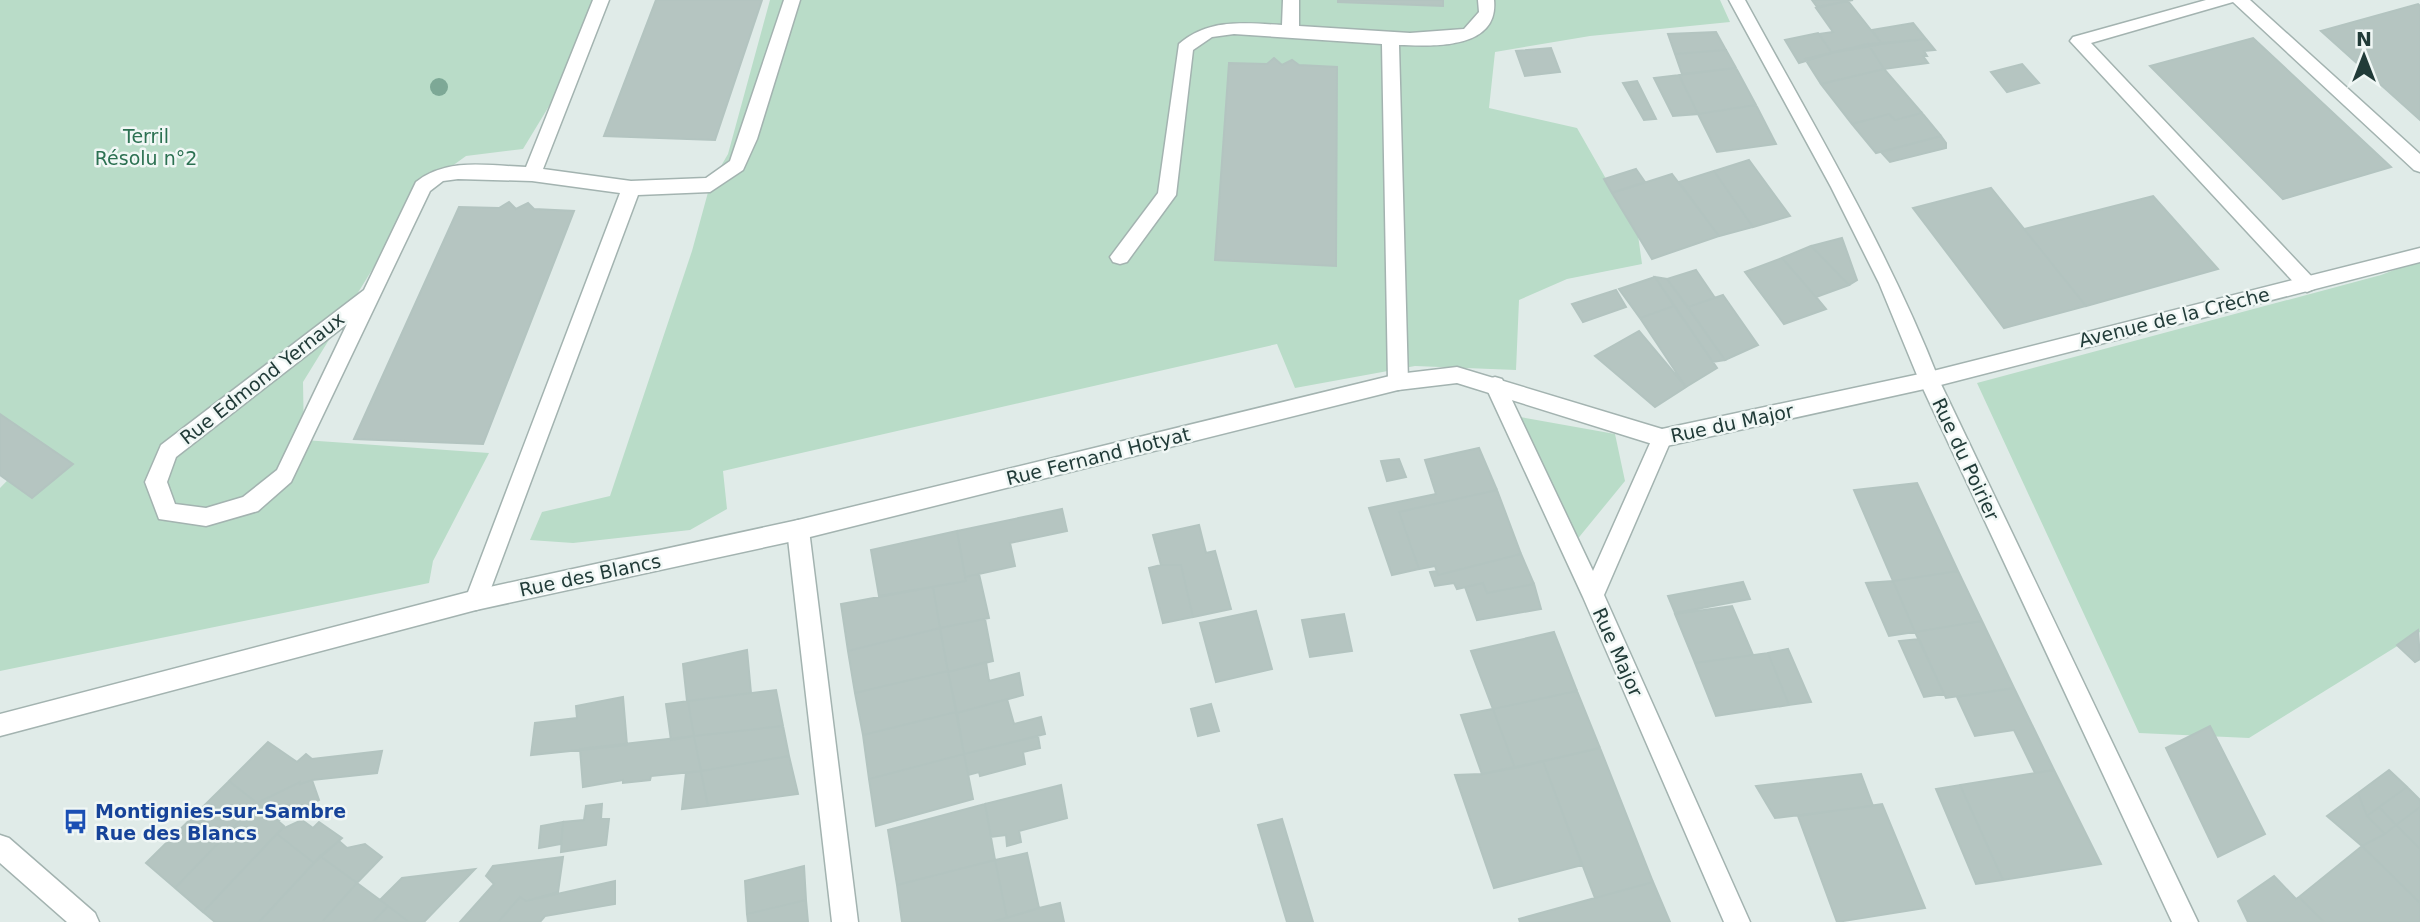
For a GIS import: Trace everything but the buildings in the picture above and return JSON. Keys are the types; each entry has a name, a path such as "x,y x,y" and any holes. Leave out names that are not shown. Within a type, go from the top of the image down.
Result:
{"street":[{"path":"532,174 601,0"},
{"name":"Rue Edmond Yernaux","path":"370,295 168,451 156,482 167,512 206,517 250,503 284,476 304,440 423,187 438,175 458,172 532,174 631,188 710,185 737,164 748,139 792,0"},
{"path":"1290,31 1291,0"},
{"path":"1120,257 1167,195 1185,48 1195,37 1217,29 1390,38 1456,38 1471,33 1487,12 1486,0"},
{"name":"Rue du Poirier","path":"1737,0 1858,223 1920,355 1929,380 2185,922"},
{"path":"2226,0 2079,41 2307,284"},
{"path":"2239,0 2420,165"},
{"path":"1390,38 1398,383"},
{"path":"476,600 631,188"},
{"name":"Avenue de la Crèche","path":"1929,380 2420,255"},
{"name":"Rue Fernand Hotyat","path":"798,530 1398,383 1457,375 1662,438"},
{"name":"Rue du Major","path":"1593,595 1662,438 1929,380"},
{"name":"Rue Major","path":"1495,385 1593,595 1737,922"},
{"path":"798,530 845,922"},
{"name":"Rue des Blancs","path":"0,725 476,600 798,530"},
{"path":"0,847 86,922"}],"green space":[{"name":"Terril Résolu n°2","path":"0,0 601,0 577,60 523,149 466,156 423,187 303,382 304,440 489,453 433,561 429,583 0,671 0,488 39,448 0,415"},
{"path":"770,0 1720,0 1730,22 1590,36 1495,52 1489,108 1577,128 1638,235 1642,264 1567,279 1519,300 1516,370 1415,366 1295,388 1277,344 723,471 727,509 690,530 573,543 530,540 542,512 610,496 692,251 710,185 728,154"},
{"path":"2420,260 2420,632 2249,738 2139,733 1977,383 2381,275"},
{"path":"1509,415 1615,434 1625,481 1571,547"}],"place":[{"name":"Montignies-sur-Sambre Rue des Blancs","path":"75,822"}]}
